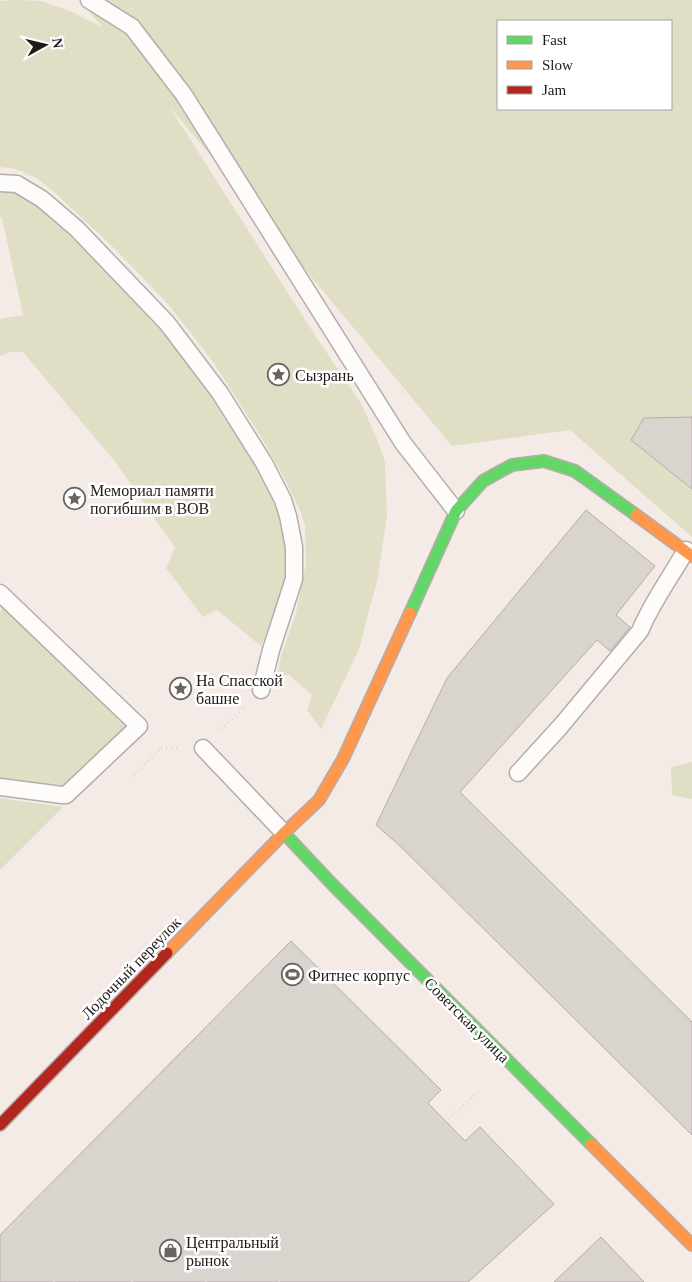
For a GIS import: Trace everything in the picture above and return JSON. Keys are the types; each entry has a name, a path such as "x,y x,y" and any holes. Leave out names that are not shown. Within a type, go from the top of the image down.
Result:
{"street":[{"name":"Лодочный переулок","path":"0,1124 284,833 319,800 343,759 456,511 483,481 512,465 544,461 575,471 689,553"},
{"name":"Советская улица","path":"284,833 332,884 692,1245"}],"lane":[{"path":"89,0 132,27 184,95 403,443 456,511"},
{"path":"0,183 17,184 42,199 77,229 161,317 220,394 264,463 283,500 288,516 294,547 294,578 261,690"},
{"path":"518,773 560,727 640,630 647,614 689,553"},
{"path":"0,593 139,726 66,795 0,787"},
{"name":"Советская улица","path":"203,748 284,833"}],"path":[{"path":"317,0 476,186"},
{"path":"459,0 475,94 476,186 501,406"},
{"path":"545,20 563,0"},
{"path":"583,0 630,20"},
{"path":"662,20 691,19 692,30"},
{"path":"430,130 475,94 497,70"},
{"path":"566,415 692,156"},
{"path":"327,324 485,262"},
{"path":"581,384 692,391"},
{"path":"367,386 566,415 609,440 692,510"},
{"path":"203,748 261,690"},
{"path":"54,1282 292,1043"},
{"path":"275,1059 391,1170"},
{"path":"278,1282 420,1140 460,1109 481,1089"},
{"path":"132,1282 316,1098"},
{"path":"206,1282 355,1135"},
{"path":"172,1163 285,1276"},
{"path":"67,1269 79,1282"}],"shaded area":[{"path":"80,0 692,0 692,537 570,430 452,446 169,106 309,326 362,405 385,462 387,516 377,582 360,647 321,729 307,710 312,695 288,674 277,679 281,656 296,613 306,563 305,525 300,510 283,476 260,435 213,362 168,304 113,247 38,179 16,169 0,167 0,1 41,1 70,11 102,27"},
{"path":"0,191 15,193 28,199 67,230 155,321 209,387 257,464 269,488 284,528 287,563 285,584 273,621 261,646 217,610 203,617 166,568 175,548 116,463 23,352 10,352 0,356 0,319 23,315 2,218 0,218"},
{"path":"3,608 127,727 64,789 0,780 0,611"},
{"path":"692,762 692,799 672,795 671,767"},
{"path":"0,798 63,807 0,870"}],"building":[{"path":"692,417 692,489 631,440 644,418"},
{"path":"586,510 655,566 616,615 630,627 610,651 597,640 460,792 692,1022 692,1135 401,847 376,825 447,678"},
{"path":"291,941 441,1090 428,1103 465,1141 480,1127 554,1204 468,1282 0,1282 0,1235"},
{"path":"601,1237 644,1282 554,1282"}],"traffic: fast":[{"path":"410,613 456,511 483,481 512,465 544,461 575,471 636,515"},
{"path":"284,833 332,884 591,1144"}],"traffic: slow":[{"path":"636,515 692,556"},
{"path":"167,953 284,833 319,800 343,759 410,613"},
{"path":"591,1144 692,1245"}],"traffic: jam":[{"path":"0,1125 167,953"}],"place":[{"name":"Сызрань","path":"279,375"},
{"name":"Мемориал памяти погибшим в ВОВ","path":"74,499"},
{"name":"На Спасской башне","path":"180,689"},
{"name":"Фитнес корпус","path":"292,975"},
{"name":"Центральный рынок","path":"170,1251"}]}
